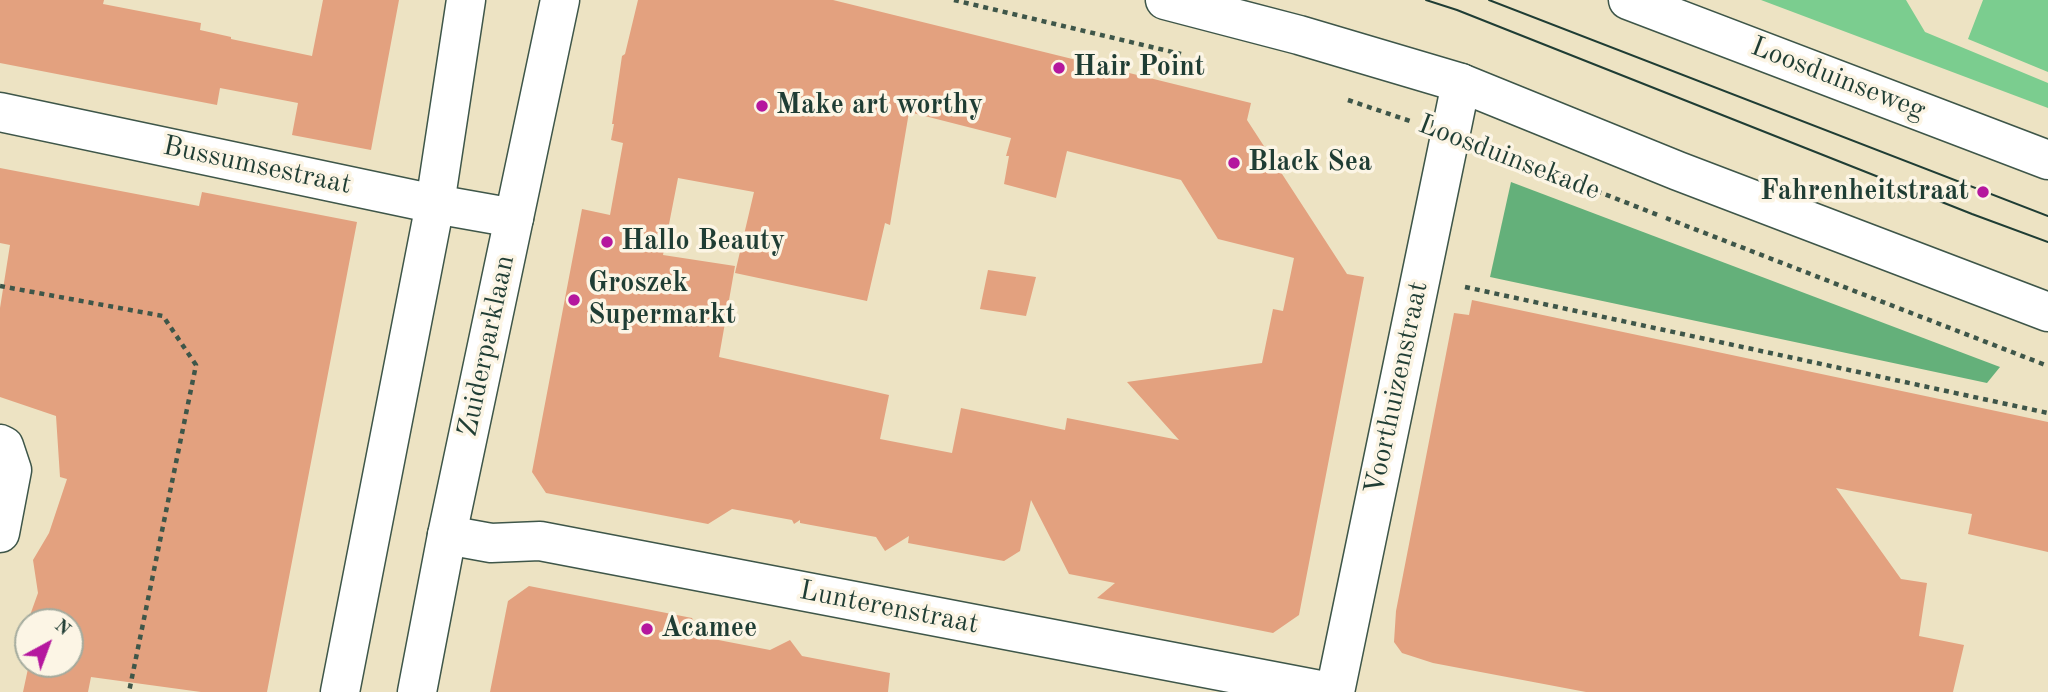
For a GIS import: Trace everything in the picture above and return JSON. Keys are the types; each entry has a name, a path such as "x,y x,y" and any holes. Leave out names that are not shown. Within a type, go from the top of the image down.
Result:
{"main road":[{"path":"340,692 435,204 466,0"},
{"name":"Zuiderparklaan","path":"417,692 447,536 560,0"},
{"name":"Loosduinsekade","path":"1164,0 1299,35 1461,83 1678,171 2048,312"},
{"name":"Loosduinseweg","path":"1628,0 2048,160"},
{"name":"Voorthuizenstraat","path":"1333,692 1461,83"},
{"name":"Bussumsestraat","path":"0,112 435,204 514,218"},
{"path":"0,444 4,446 12,470 0,533"},
{"name":"Lunterenstraat","path":"447,536 491,543 540,541 1333,692"}],"path":[{"path":"954,0 1193,57"},
{"name":"Loosduinsekade","path":"1336,96 1449,134 2048,366"},
{"path":"1420,277 2048,413"},
{"path":"0,286 163,316 196,365 129,692"}],"green space":[{"path":"1761,0 1906,0 1925,32 2048,83 2048,108"},
{"path":"1983,0 2048,0 2048,72 1968,39"},
{"path":"1511,182 2000,367 1987,383 1490,277"}],"building":[{"path":"0,0 104,0 103,4 201,23 200,30 231,39 312,56 323,0 399,0 371,150 292,135 298,103 220,88 217,105 0,63"},
{"path":"638,0 833,0 1251,103 1247,120 1347,274 1364,277 1299,615 1273,633 1097,598 1115,583 1069,574 1031,500 1020,551 1004,561 908,543 909,536 885,551 876,537 800,523 800,520 794,524 792,520 732,509 708,524 546,493 532,472 582,209 610,215 623,143 611,140 612,124 622,56 625,54","holes":["909,112 1011,138 1006,156 1009,156 1004,184 1056,198 1067,151 1181,180 1218,239 1294,258 1283,311 1273,309 1262,363 1127,382 1179,440 1067,418 1065,430 961,408 952,453 880,439 889,395 719,357 735,266 663,255 678,178 754,192 735,273 867,301 885,223 890,225"]},
{"path":"0,168 199,206 202,192 357,222 267,692 201,692 91,677 88,692 23,692 26,678 84,678 84,608 33,608 38,593 33,560 49,533 67,479 60,477 56,416 0,397 0,308 10,245 0,243"},
{"path":"988,270 1036,277 1026,316 980,309"},
{"path":"1472,300 2048,422 2048,552 1968,534 1972,514 1836,488 1901,579 1927,583 1919,636 1964,645 1953,692 1586,692 1433,663 1402,653 1394,642 1396,611 1454,313 1469,315"},
{"path":"529,586 692,618 703,637 770,650 790,640 802,656 890,673 888,692 490,692 508,601"}],"tram line":[{"path":"1426,0 2048,242"},
{"path":"1489,0 2048,216"}],"place":[{"name":"Hair Point","path":"1059,68"},
{"name":"Make art worthy","path":"762,106"},
{"name":"Black Sea","path":"1234,163"},
{"name":"Fahrenheitstraat","path":"1983,192"},
{"name":"Hallo Beauty","path":"607,242"},
{"name":"Groszek Supermarkt","path":"574,300"},
{"name":"Acamee","path":"647,629"}]}
